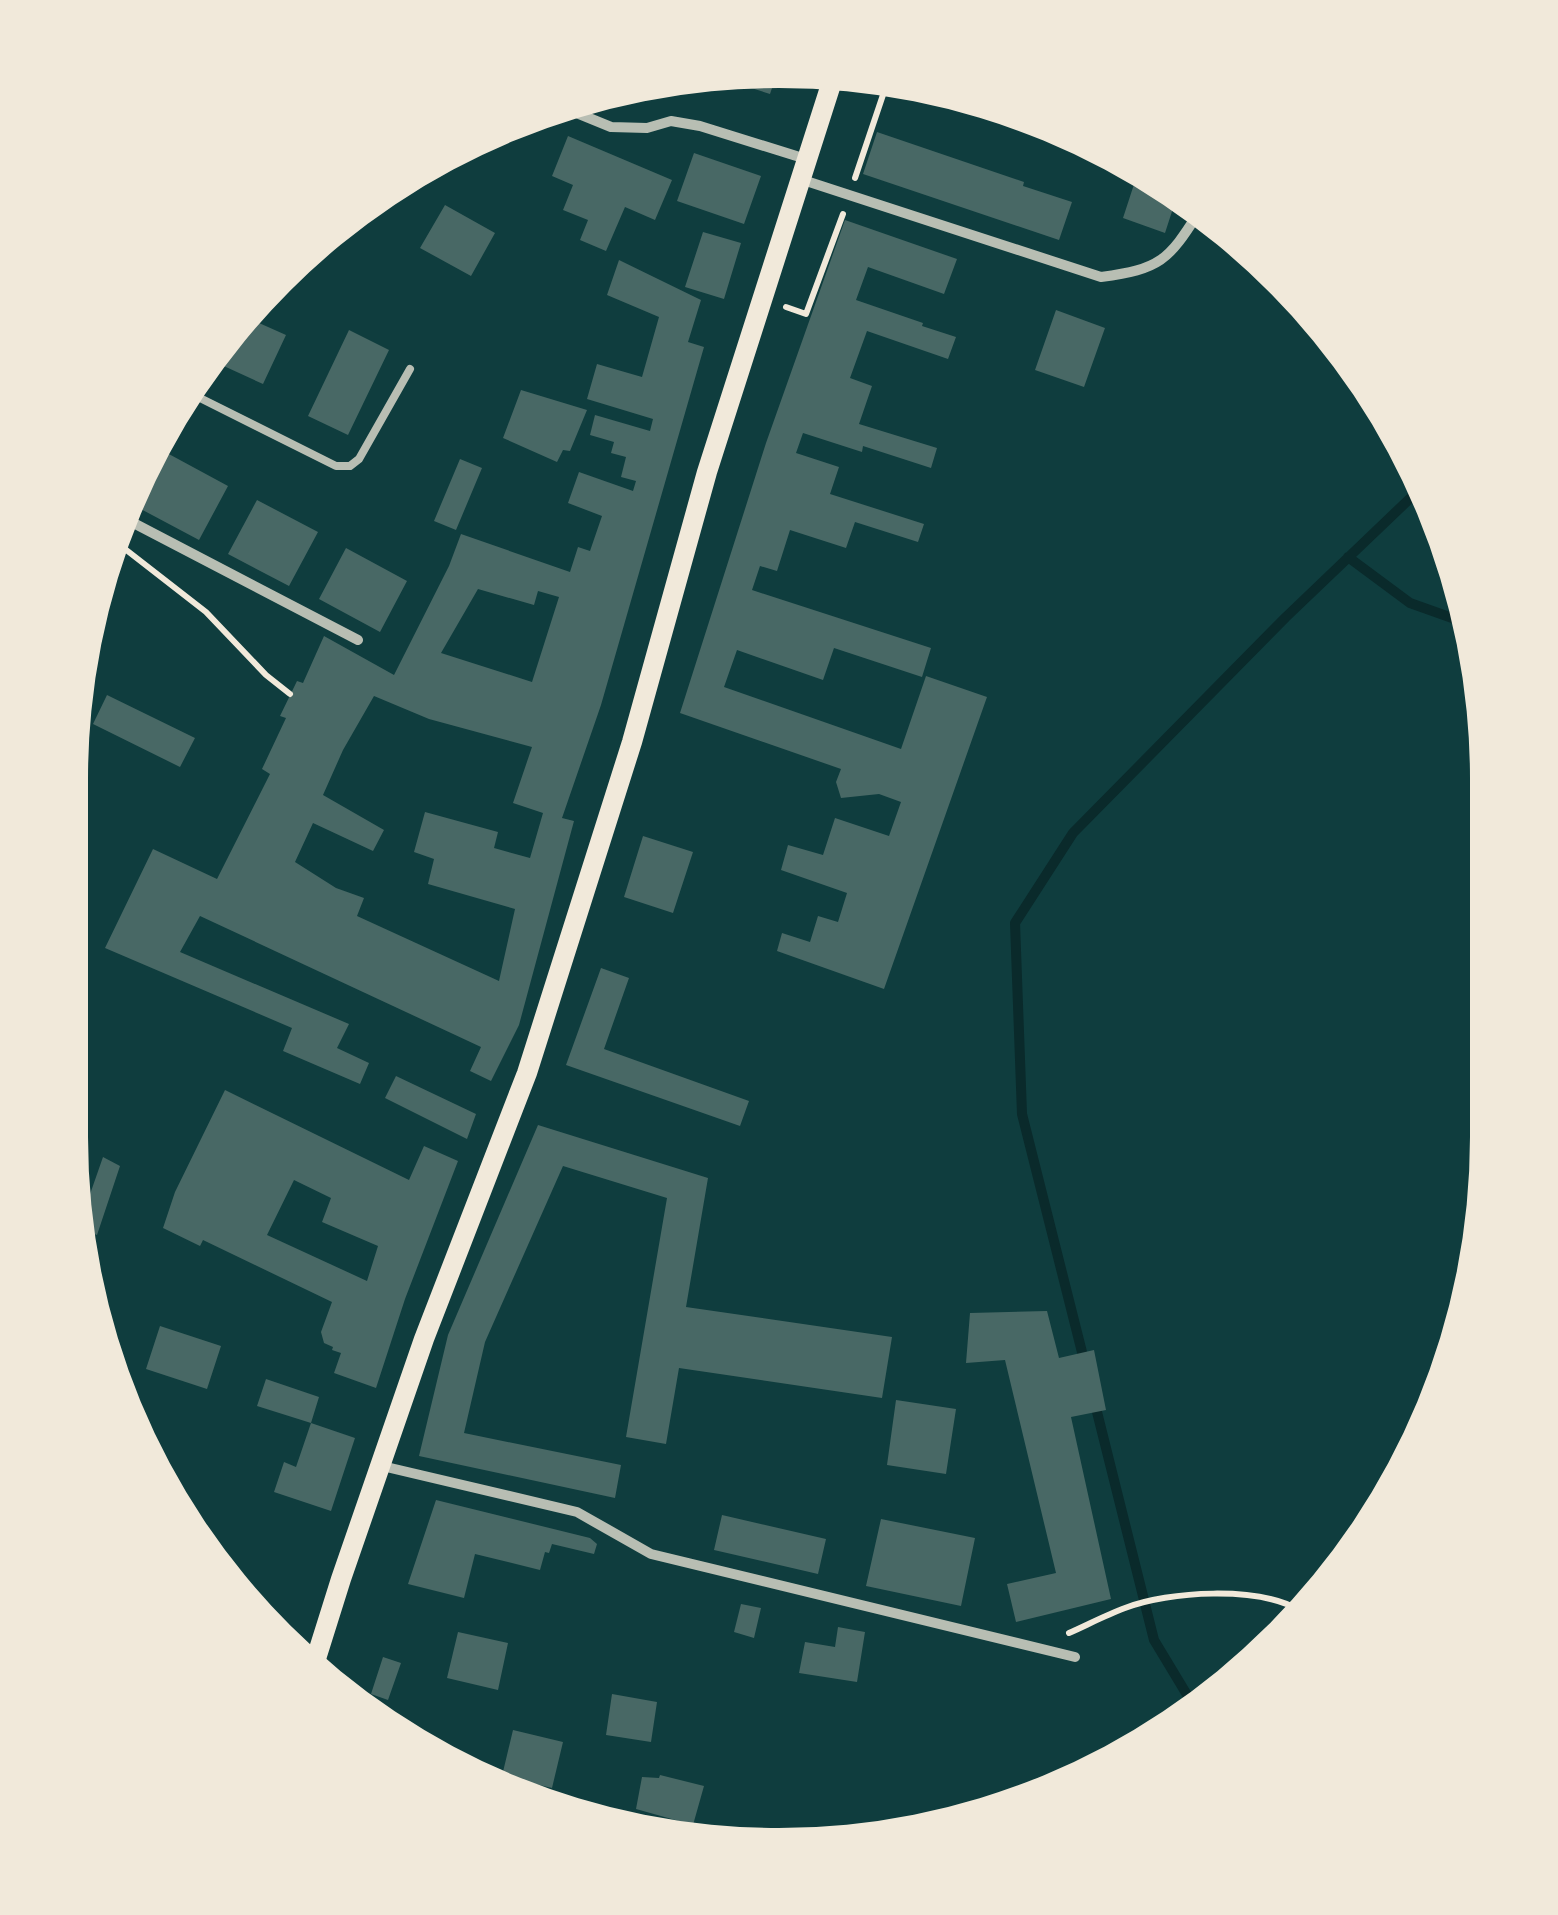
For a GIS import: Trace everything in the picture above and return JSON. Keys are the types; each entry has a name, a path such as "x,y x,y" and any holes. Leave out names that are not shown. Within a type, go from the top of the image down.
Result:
{"main road":[{"path":"318,1652 424,1339 527,1073 632,742 707,472 829,89"}],"street":[{"path":"584,116 610,127 646,128 671,121 700,126 803,169 849,196 1101,276 1140,272 1174,252 1191,224"},
{"path":"136,524 358,640"},
{"path":"382,1466 577,1512 650,1554 1076,1657"}],"lane":[{"path":"202,399 336,466 350,466 359,459 410,368"}],"path":[{"path":"762,298 806,314 883,95"},
{"path":"127,550 206,612 266,675 290,694"},
{"path":"1036,1648 1127,1607 1162,1598 1236,1593 1288,1604"}],"building":[{"path":"877,132 1072,202 1059,240 863,174"},
{"path":"568,136 672,180 655,220 625,207 606,251 580,240 588,220 563,210 573,185 552,176"},
{"path":"694,153 761,176 744,224 677,201"},
{"path":"1134,185 1172,211 1165,233 1123,218"},
{"path":"445,205 495,233 471,276 420,248"},
{"path":"845,220 957,259 944,294 868,267 856,300 956,337 948,359 867,331 850,378 872,386 859,424 937,448 931,468 863,446 862,452 803,433 796,453 839,467 830,494 924,524 918,542 855,522 846,548 790,530 777,571 760,566 752,590 931,648 922,677 834,648 823,680 737,650 724,687 901,749 926,676 987,697 884,989 777,951 782,933 810,942 818,916 838,922 847,893 781,870 788,845 823,855 835,818 889,836 901,802 879,794 841,798 836,782 841,769 680,713 766,443"},
{"path":"703,232 741,243 724,299 685,287"},
{"path":"619,260 701,300 688,342 704,347 601,705 562,818 574,821 519,1025 491,1081 470,1071 481,1047 200,916 180,952 349,1024 337,1048 369,1063 360,1084 283,1051 292,1028 105,948 153,849 217,879 270,774 262,769 286,718 280,716 297,681 303,683 324,636 394,675 461,534 570,572 578,547 590,551 602,516 568,503 579,472 633,491 636,481 621,477 626,457 611,453 614,442 590,435 595,415 650,431 653,419 587,399 597,364 642,377 659,317 607,295","holes":["478,589 534,605 538,591 559,597 532,682 441,653","374,696 429,719 532,747 513,803 543,813 530,858 494,848 498,832 425,812 414,852 434,859 428,884 515,909 499,981 357,916 364,898 336,888 295,862 313,823 373,851 384,830 323,795"]},
{"path":"1056,310 1105,328 1084,387 1035,370"},
{"path":"259,323 286,335 263,384 224,366"},
{"path":"349,330 389,350 348,435 308,416"},
{"path":"521,390 587,410 570,451 563,450 557,462 503,438"},
{"path":"169,454 228,486 199,540 142,510"},
{"path":"460,459 482,468 456,530 434,521"},
{"path":"257,500 318,532 289,586 228,554"},
{"path":"346,548 407,581 380,632 319,599"},
{"path":"107,695 195,738 180,767 93,724"},
{"path":"643,836 693,852 673,913 624,897"},
{"path":"601,968 629,978 604,1049 749,1101 740,1126 566,1065"},
{"path":"396,1076 476,1114 467,1139 385,1098"},
{"path":"225,1090 409,1180 424,1146 458,1161 376,1388 334,1373 341,1353 324,1343 321,1332 332,1302 203,1240 200,1246 163,1228 175,1192","holes":["294,1180 331,1198 322,1222 378,1246 367,1281 267,1235"]},
{"path":"538,1125 708,1178 686,1307 892,1337 882,1398 679,1368 666,1444 626,1437 667,1198 563,1166 485,1342 464,1433 621,1465 615,1498 419,1456 448,1335"},
{"path":"103,1157 120,1166 97,1235 93,1226 90,1194"},
{"path":"1047,1311 1059,1358 1094,1350 1106,1410 1071,1417 1111,1599 1016,1622 1007,1584 1056,1573 1005,1360 966,1363 970,1313"},
{"path":"160,1326 221,1346 207,1389 146,1369"},
{"path":"266,1379 319,1397 311,1423 257,1406"},
{"path":"896,1400 956,1409 946,1474 887,1465"},
{"path":"311,1423 355,1438 331,1511 274,1492 284,1462 296,1467"},
{"path":"436,1500 590,1538 597,1544 594,1554 552,1544 549,1553 545,1552 540,1570 475,1554 464,1598 408,1584"},
{"path":"722,1515 826,1539 818,1574 714,1550"},
{"path":"881,1519 975,1538 961,1606 866,1586"},
{"path":"741,1604 761,1608 754,1638 734,1632"},
{"path":"838,1627 865,1632 857,1682 799,1673 805,1642 835,1647"},
{"path":"458,1632 508,1643 498,1690 447,1678"},
{"path":"383,1657 401,1663 388,1700 371,1694"},
{"path":"612,1694 657,1702 651,1742 606,1735"},
{"path":"513,1730 563,1742 552,1788 503,1770"},
{"path":"660,1775 704,1786 694,1822 636,1809 642,1777"}],"waterway":[{"path":"1085,1364 1022,1114 1015,923 1073,833 1286,617 1411,498"},
{"path":"1348,557 1410,603 1451,618"},
{"path":"1094,1400 1154,1640 1187,1694"}]}
